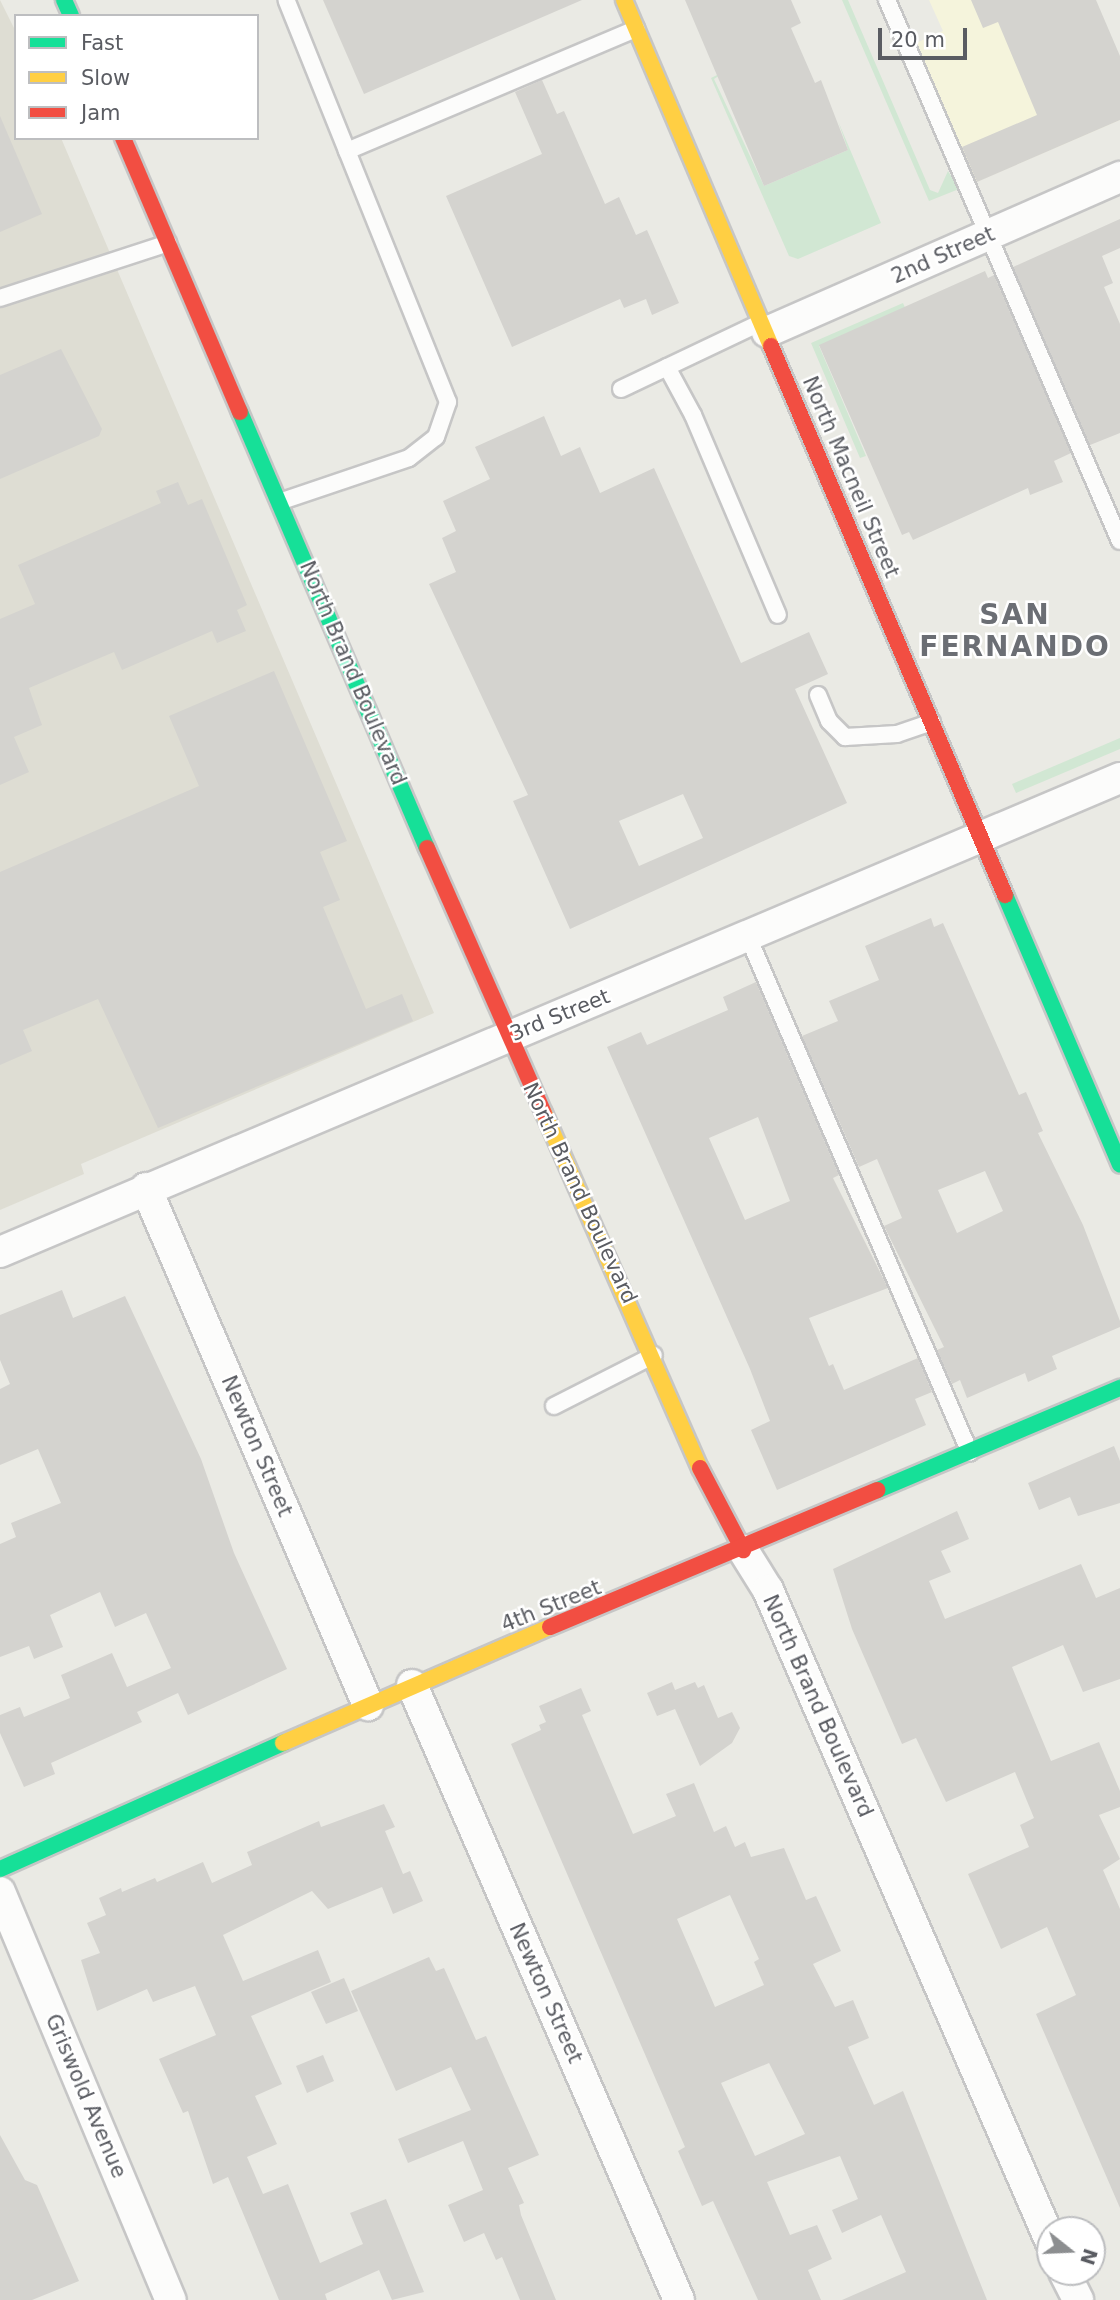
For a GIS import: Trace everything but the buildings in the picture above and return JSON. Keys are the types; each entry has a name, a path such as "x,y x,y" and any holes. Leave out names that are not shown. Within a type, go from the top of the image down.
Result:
{"street":[{"name":"North Macneil Street","path":"624,0 1120,1164"},
{"name":"North Brand Boulevard","path":"124,140 509,1036 654,1355 715,1504 768,1590 1040,2216"},
{"name":"2nd Street","path":"764,327 988,235 1120,177"},
{"name":"3rd Street","path":"0,1252 509,1036 749,939 1120,778"},
{"name":"Newton Street","path":"146,1188 368,1704"},
{"name":"4th Street","path":"0,1869 412,1685 743,1550 1120,1388"},
{"name":"Newton Street","path":"412,1685 680,2300"},
{"name":"Griswold Avenue","path":"0,1892 172,2300"}],"lane":[{"path":"279,502 409,458 436,437 448,402 286,0"},
{"path":"887,0 1120,541"},
{"path":"347,151 636,29"},
{"path":"0,298 168,243"},
{"path":"621,389 764,327"},
{"path":"667,367 693,415 778,615"},
{"path":"818,695 829,720 845,737 897,734 932,722"},
{"path":"749,939 970,1453"},
{"path":"554,1406 654,1355"}],"shaded area":[{"path":"0,0 14,28 14,140 62,140 434,1013 81,1164 84,1174 0,1210"},
{"path":"842,0 848,0 930,190 938,193 948,171 959,189 929,201"},
{"path":"929,0 1095,0 1120,120 976,182 916,43 943,31"},
{"path":"731,68 714,79 764,186 848,150 838,121 881,223 798,259 789,256 711,78"},
{"path":"903,303 906,310 819,346 866,456 860,458 811,343"},
{"path":"1120,738 1120,749 1016,793 1012,784"}],"traffic: fast":[{"path":"64,0 70,14"},
{"path":"240,412 427,848"},
{"path":"1005,895 1120,1164"},
{"path":"878,1490 1120,1388"},
{"path":"0,1869 283,1743"}],"traffic: slow":[{"path":"624,0 771,346"},
{"path":"544,1113 700,1468"},
{"path":"283,1743 550,1627"}],"traffic: jam":[{"path":"124,140 240,412"},
{"path":"771,346 1005,895"},
{"path":"427,848 544,1113"},
{"path":"700,1468 743,1550"},
{"path":"550,1627 878,1490"}],"district":[{"name":"SAN FERNANDO","path":"1015,631"}]}
